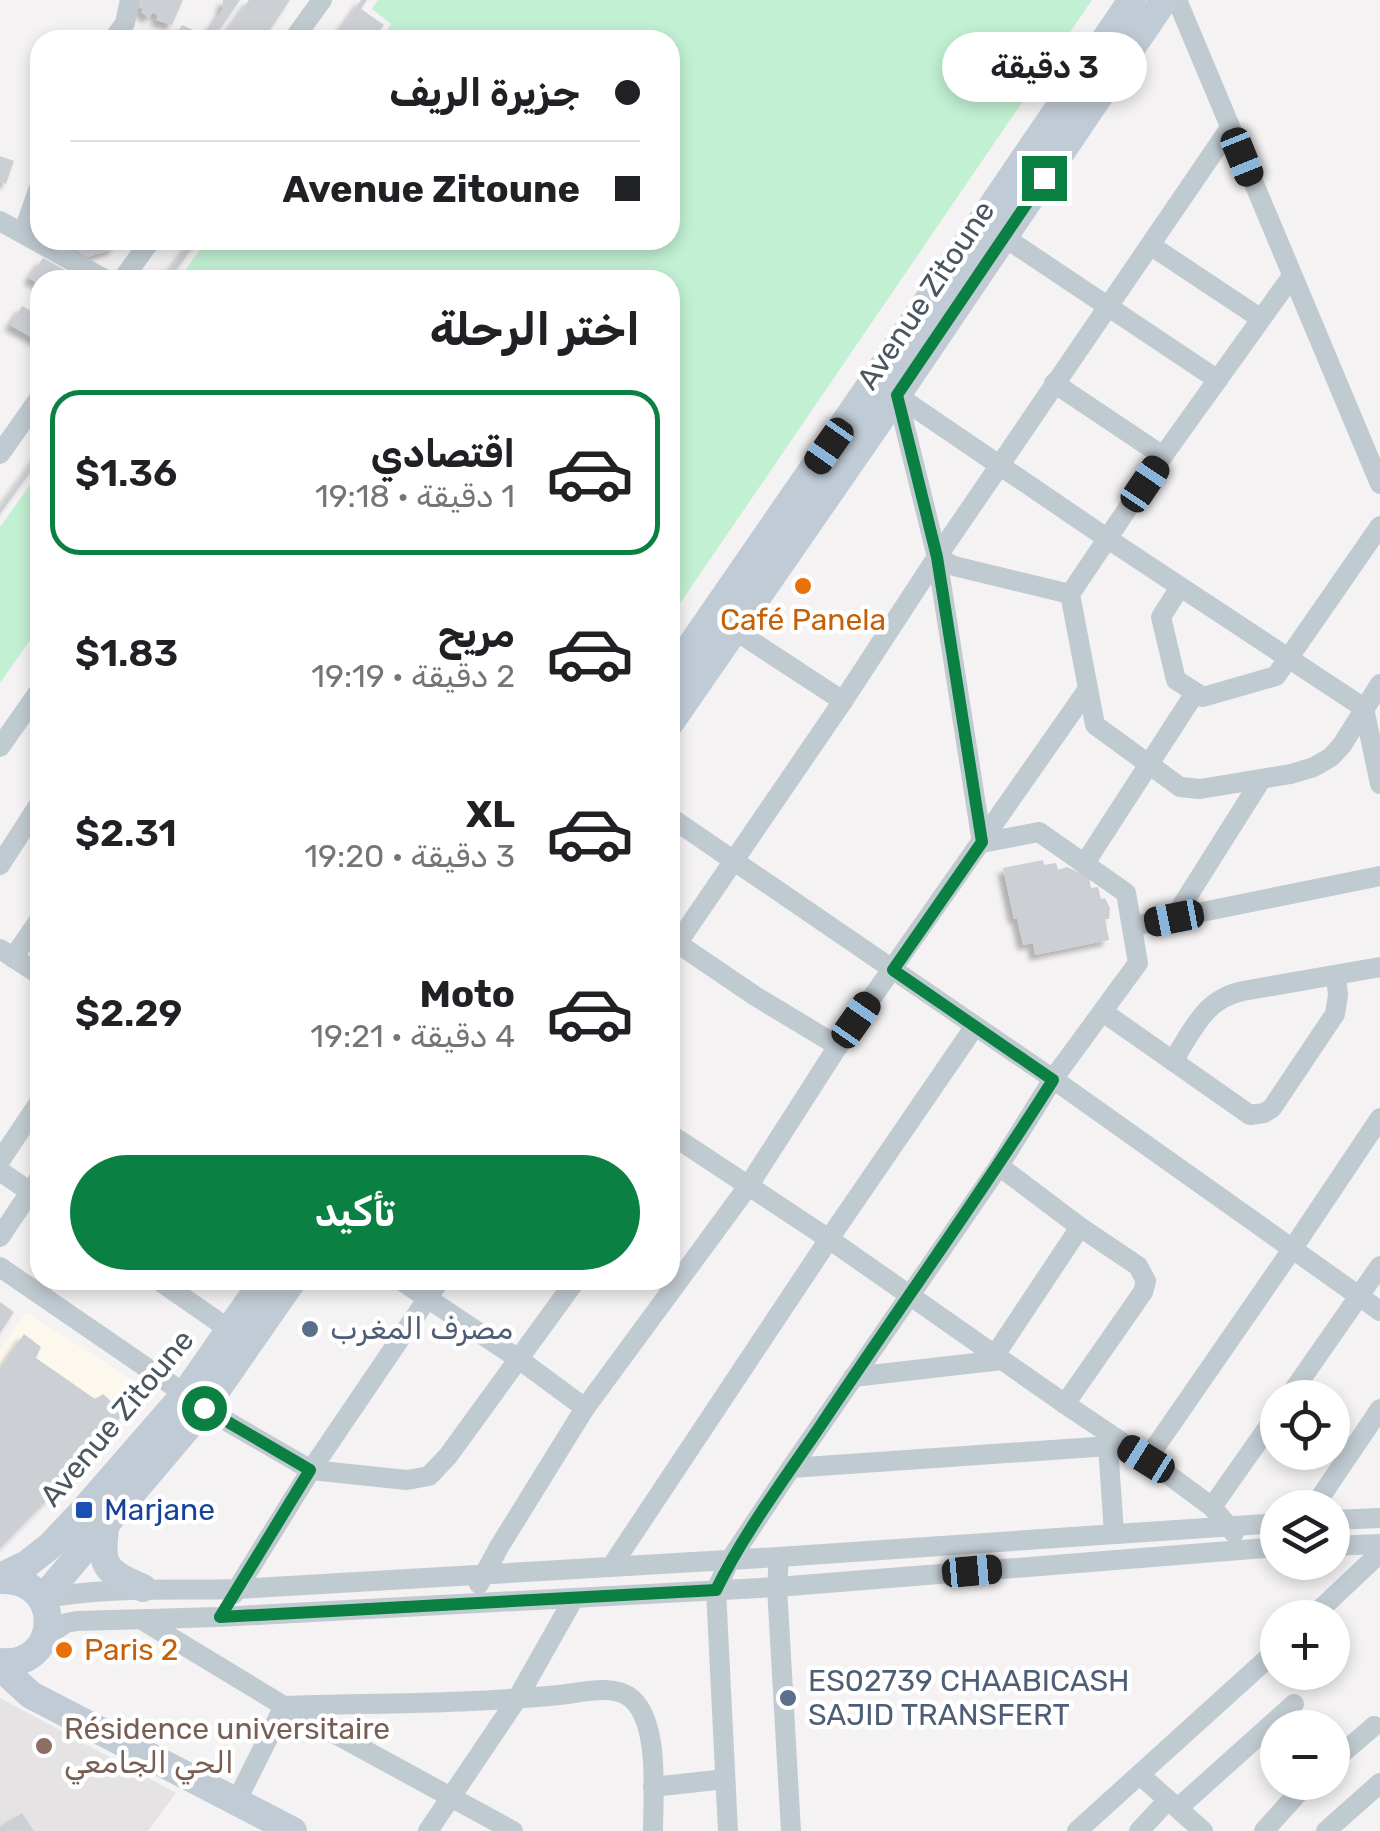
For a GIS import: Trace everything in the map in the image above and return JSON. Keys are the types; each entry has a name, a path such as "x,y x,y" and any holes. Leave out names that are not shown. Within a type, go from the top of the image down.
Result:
{"main road":[{"name":"Avenue Zitoune","path":"680,708 1132,0"},
{"name":"Avenue Zitoune","path":"680,663 1004,237 1164,0"},
{"name":"Avenue Zitoune","path":"0,1578 27,1564 66,1531 195,1401 230,1330 257,1290"},
{"name":"Avenue Zitoune","path":"42,1599 106,1523 195,1401 285,1290"},
{"path":"106,1523 102,1548 106,1565 120,1578 143,1588"},
{"path":"0,1578 26,1584 42,1599 48,1617 40,1677 44,1690 60,1709"},
{"path":"0,1665 34,1653 44,1639"},
{"path":"0,1665 30,1695 293,1831"}],"street":[{"path":"120,30 130,0"},
{"path":"301,30 322,0"},
{"path":"1178,0 1380,484"},
{"path":"680,939 1230,128"},
{"path":"23,233 30,213"},
{"path":"0,221 30,237"},
{"path":"1004,237 1218,380"},
{"path":"1150,245 1260,318"},
{"path":"53,250 88,270"},
{"path":"1292,276 1070,594 1095,725 1180,787 1261,780 1314,767 1331,757 1380,684"},
{"path":"1054,383 1163,456"},
{"path":"886,388 1364,708 1380,784"},
{"path":"886,388 937,557 982,842"},
{"path":"1,451 30,411"},
{"path":"1180,587 1160,617 1176,680 1202,698 1276,676 1380,526"},
{"path":"937,557 954,566 1070,594"},
{"path":"734,629 843,701"},
{"path":"680,1277 748,1185 838,1046 1088,689"},
{"path":"1085,862 1195,693"},
{"path":"0,747 30,716"},
{"path":"1174,918 1261,780"},
{"path":"0,865 30,818"},
{"path":"680,824 1380,1311"},
{"path":"728,1831 716,1590 730,1560 999,1166 1053,1080 1138,963 1126,894 1085,862 1039,832 982,842"},
{"path":"1133,926 1380,876"},
{"path":"30,929 6,953 30,969"},
{"path":"680,952 838,1046"},
{"path":"1174,1062 1202,1014 1222,998 1380,967"},
{"path":"1103,1012 1250,1115 1264,1113 1272,1108 1335,1014 1336,976"},
{"path":"611,1568 975,1026"},
{"path":"0,1161 30,1116"},
{"path":"1146,1459 1380,1118"},
{"path":"680,1141 998,1357 1116,1446 1146,1459 1212,1507 1245,1548"},
{"path":"999,1166 1080,1228 1138,1266 1146,1281 1143,1292 1064,1404"},
{"path":"0,1172 30,1186"},
{"path":"0,1237 30,1198"},
{"path":"853,1377 998,1357 1080,1228"},
{"path":"1301,1380 1380,1266"},
{"path":"0,1267 30,1288"},
{"path":"33,1290 195,1401 310,1470 406,1480 429,1476 448,1456 569,1290"},
{"path":"172,1290 230,1330"},
{"path":"415,1290 584,1408"},
{"path":"220,1617 310,1470 433,1290"},
{"path":"472,1604 483,1574 584,1408 671,1290"},
{"path":"1326,1490 1380,1409"},
{"path":"1212,1507 1260,1439"},
{"path":"792,1468 1116,1446"},
{"path":"1114,1533 1116,1446"},
{"path":"1350,1519 1380,1518"},
{"path":"42,1599 143,1588 238,1588 611,1568 1260,1523"},
{"path":"1350,1545 1380,1544"},
{"path":"44,1639 66,1623 778,1587 1260,1548"},
{"path":"1330,1600 1380,1553"},
{"path":"779,1557 791,1831"},
{"path":"428,1831 517,1700 574,1598"},
{"path":"140,1619 284,1706 514,1831"},
{"path":"1077,1831 1260,1665"},
{"path":"284,1706 517,1700 614,1690 630,1697 650,1732 653,1831"},
{"path":"1290,1710 1294,1704"},
{"path":"237,1800 284,1706"},
{"path":"1350,1747 1374,1726"},
{"path":"1139,1831 1178,1814 1260,1747"},
{"path":"1140,1775 1178,1814 1204,1831"},
{"path":"652,1788 725,1780"},
{"path":"1326,1831 1380,1783"},
{"path":"1264,1831 1292,1800"}],"shaded area":[{"path":"26,1312 137,1383 124,1413 0,1548 0,1351"},
{"name":"Résidence universitaire الحي الجامعي","path":"0,1698 176,1793 148,1831 0,1831"}],"green space":[{"path":"378,0 1092,0 680,603 680,270 185,270 200,250 680,250 680,30 387,30 391,24 372,9"},
{"path":"30,485 30,640 0,683 0,527"}],"building":[{"path":"141,0 183,0 172,25 156,20 158,16 153,12 149,18 141,12"},
{"path":"223,0 240,0 219,30 210,30 222,10"},
{"path":"249,0 290,0 270,30 228,30"},
{"path":"361,0 367,0 361,9 384,25 380,30 340,30"},
{"path":"0,156 14,161 6,184 0,182"},
{"path":"75,250 112,250 87,257"},
{"path":"185,250 191,250 176,270 170,270"},
{"path":"43,258 65,270 35,270"},
{"path":"22,306 30,310 30,336 10,325"},
{"path":"30,466 30,473 0,514 0,507"},
{"path":"1043,860 1044,865 1056,863 1058,870 1067,867 1089,877 1091,888 1098,887 1101,899 1105,898 1110,908 1109,919 1105,919 1109,940 1035,955 1033,943 1023,945 1003,868"},
{"path":"0,1302 14,1312 0,1333"},
{"path":"24,1334 41,1347 36,1358 95,1399 103,1394 124,1413 0,1548 0,1369"},
{"path":"22,1813 34,1831 0,1831 0,1827"}],"place":[{"name":"Café Panela","path":"803,586"},
{"name":"مصرف المغرب","path":"310,1329"},
{"name":"Marjane","path":"84,1510"},
{"name":"Paris 2","path":"64,1650"},
{"name":"ES02739 CHAABICASH SAJID TRANSFERT","path":"788,1698"},
{"name":"Résidence universitaire الحي الجامعي","path":"44,1746"}],"route":[{"path":"204,1408 310,1470 220,1617 716,1590 730,1560 999,1166 1053,1080 893,970 982,842 937,557 897,395 1044,178"}]}
